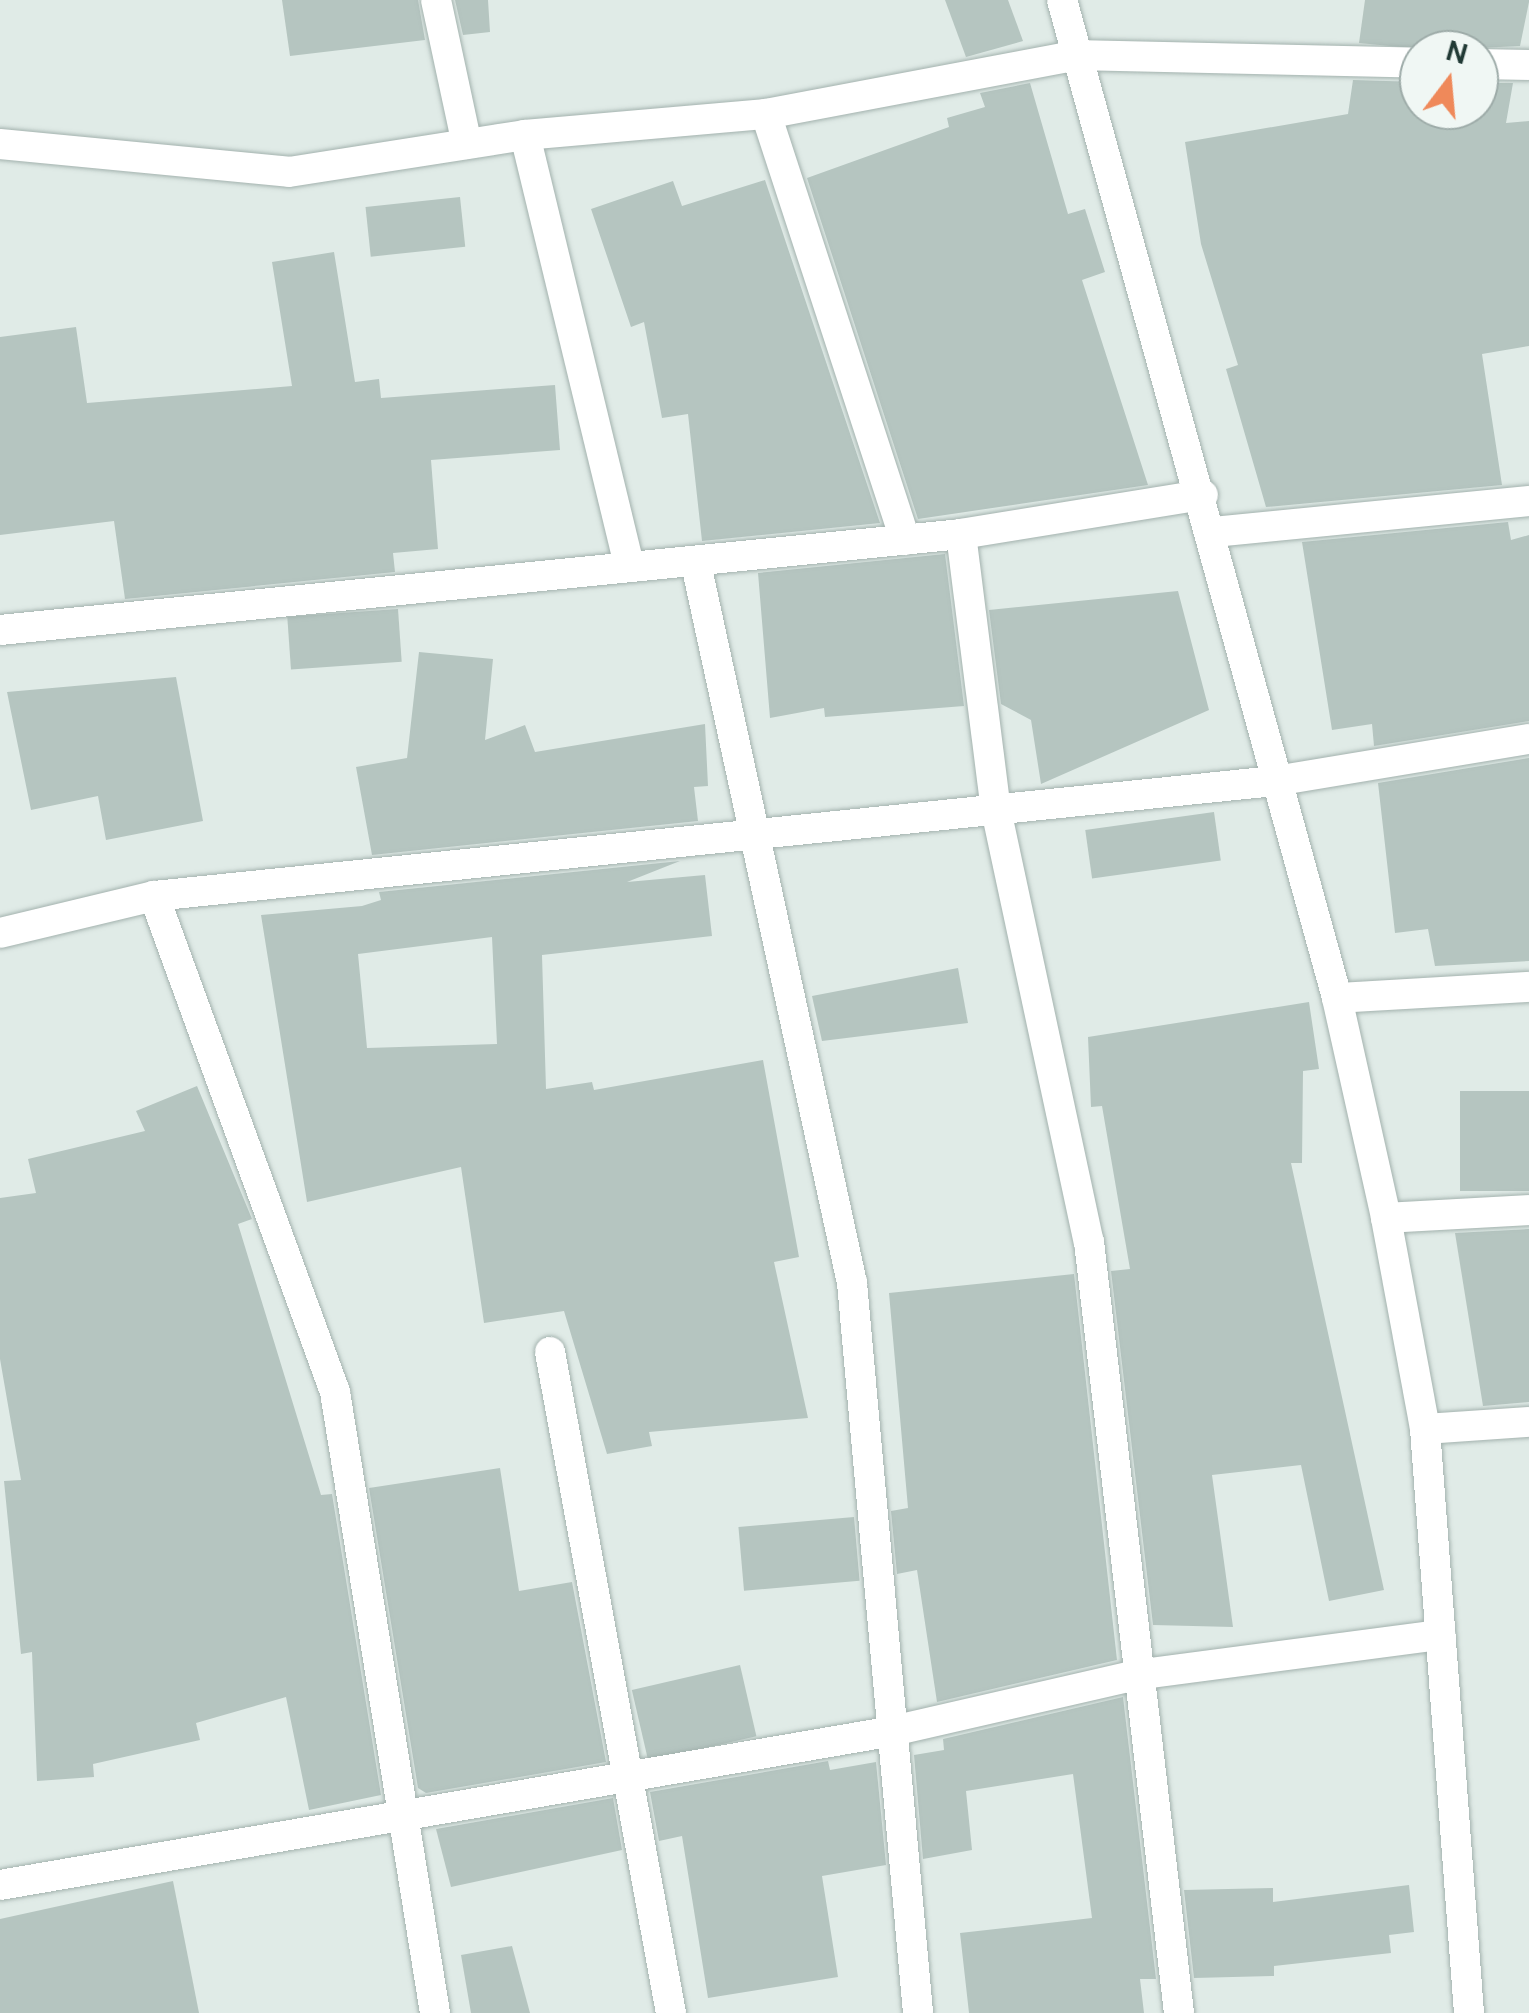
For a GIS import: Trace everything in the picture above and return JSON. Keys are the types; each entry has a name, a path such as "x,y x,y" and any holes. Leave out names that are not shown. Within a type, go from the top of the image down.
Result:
{"street":[{"path":"436,0 467,144"},
{"path":"1062,0 1203,495 1275,781 1338,998 1386,1218 1425,1428 1469,2013"},
{"path":"0,144 289,172 525,136 766,114 1078,55 1399,63"},
{"path":"1499,64 1529,65"},
{"path":"766,114 904,540"},
{"path":"525,136 629,566"},
{"path":"0,630 629,566 696,564 960,534 1203,495"},
{"path":"1213,532 1529,501"},
{"path":"960,534 996,805 1089,1242 1136,1675 1179,2013"},
{"path":"696,564 852,1283 888,1732 918,2013"},
{"path":"0,933 154,896 757,838 996,805 1275,781 1529,739"},
{"path":"154,896 335,1392 398,1820 435,2013"},
{"path":"1338,998 1529,987"},
{"path":"1386,1218 1529,1210"},
{"path":"550,1352 671,2013"},
{"path":"1425,1428 1529,1422"},
{"path":"0,1885 398,1820 629,1772 888,1732 1136,1675 1440,1635"}],"building":[{"path":"282,0 418,0 425,40 290,56"},
{"path":"455,0 488,0 490,32 463,35"},
{"path":"945,0 1008,0 1023,41 966,57"},
{"path":"1365,0 1529,0 1520,46 1499,47 1499,30 1399,30 1399,47 1359,43"},
{"path":"1353,80 1399,81 1399,130 1499,130 1499,83 1513,83 1506,123 1529,121 1529,346 1482,354 1502,485 1266,507 1226,369 1238,365 1201,244 1185,142 1348,114"},
{"path":"1030,83 1068,214 1085,209 1105,272 1082,280 1148,485 918,519 807,178 949,127 947,118 985,107 980,93"},
{"path":"765,180 880,523 702,541 688,414 662,418 644,322 631,327 591,209 673,181 682,206"},
{"path":"460,197 465,247 371,257 366,207"},
{"path":"334,252 355,382 379,379 381,398 555,385 560,450 431,460 438,549 393,553 395,572 125,599 114,521 0,535 0,337 76,327 87,403 292,386 272,262"},
{"path":"1508,522 1511,540 1529,535 1529,721 1374,746 1372,724 1332,730 1302,542"},
{"path":"945,554 964,706 825,717 824,708 770,718 758,573"},
{"path":"1178,591 1209,710 1041,784 1031,720 1001,704 989,610"},
{"path":"398,609 402,662 291,670 287,617"},
{"path":"419,652 493,659 485,740 525,725 535,752 705,724 708,786 694,787 698,821 372,855 356,767 407,758"},
{"path":"176,677 203,821 106,840 98,796 31,810 7,692"},
{"path":"1529,758 1529,961 1435,966 1428,929 1395,933 1378,783"},
{"path":"1214,812 1221,861 1092,879 1085,830"},
{"path":"680,861 627,882 705,875 712,936 542,955 546,1089 592,1082 594,1090 763,1060 799,1257 774,1262 808,1418 649,1432 652,1446 607,1454 564,1311 484,1323 461,1167 307,1202 261,915 362,906 381,900 379,892","holes":["492,937 497,1044 367,1048 358,954"]},
{"path":"958,968 968,1023 822,1041 812,996"},
{"path":"1309,1002 1319,1069 1303,1071 1302,1163 1291,1163 1384,1590 1329,1601 1301,1465 1212,1475 1233,1627 1153,1625 1111,1271 1130,1269 1102,1106 1091,1107 1088,1037"},
{"path":"197,1086 252,1219 238,1224 321,1495 332,1494 381,1795 309,1810 286,1697 196,1723 200,1740 93,1764 94,1777 37,1781 32,1652 21,1654 4,1481 21,1480 0,1359 0,1198 36,1193 28,1159 145,1131 136,1111"},
{"path":"1460,1091 1529,1091 1529,1191 1460,1191"},
{"path":"1529,1229 1529,1402 1483,1406 1455,1233"},
{"path":"1074,1274 1117,1660 937,1702 917,1570 897,1574 891,1511 908,1508 889,1293"},
{"path":"500,1468 519,1591 572,1582 606,1762 426,1793 418,1788 369,1488"},
{"path":"854,1517 860,1581 744,1591 738,1527"},
{"path":"740,1665 756,1736 648,1761 632,1690"},
{"path":"1123,1697 1156,1979 1140,1979 1144,2013 969,2013 960,1933 1092,1918 1073,1774 966,1791 972,1850 923,1859 914,1755 944,1750 943,1739"},
{"path":"828,1761 830,1770 876,1762 886,1865 822,1876 838,1977 708,1998 682,1836 659,1841 650,1792"},
{"path":"613,1798 622,1850 451,1887 436,1829"},
{"path":"173,1881 199,2013 0,2013 0,1919"},
{"path":"1409,1885 1414,1932 1389,1935 1391,1953 1274,1966 1274,1976 1194,1978 1184,1890 1273,1888 1273,1902"},
{"path":"512,1946 530,2013 471,2013 461,1955"}]}
